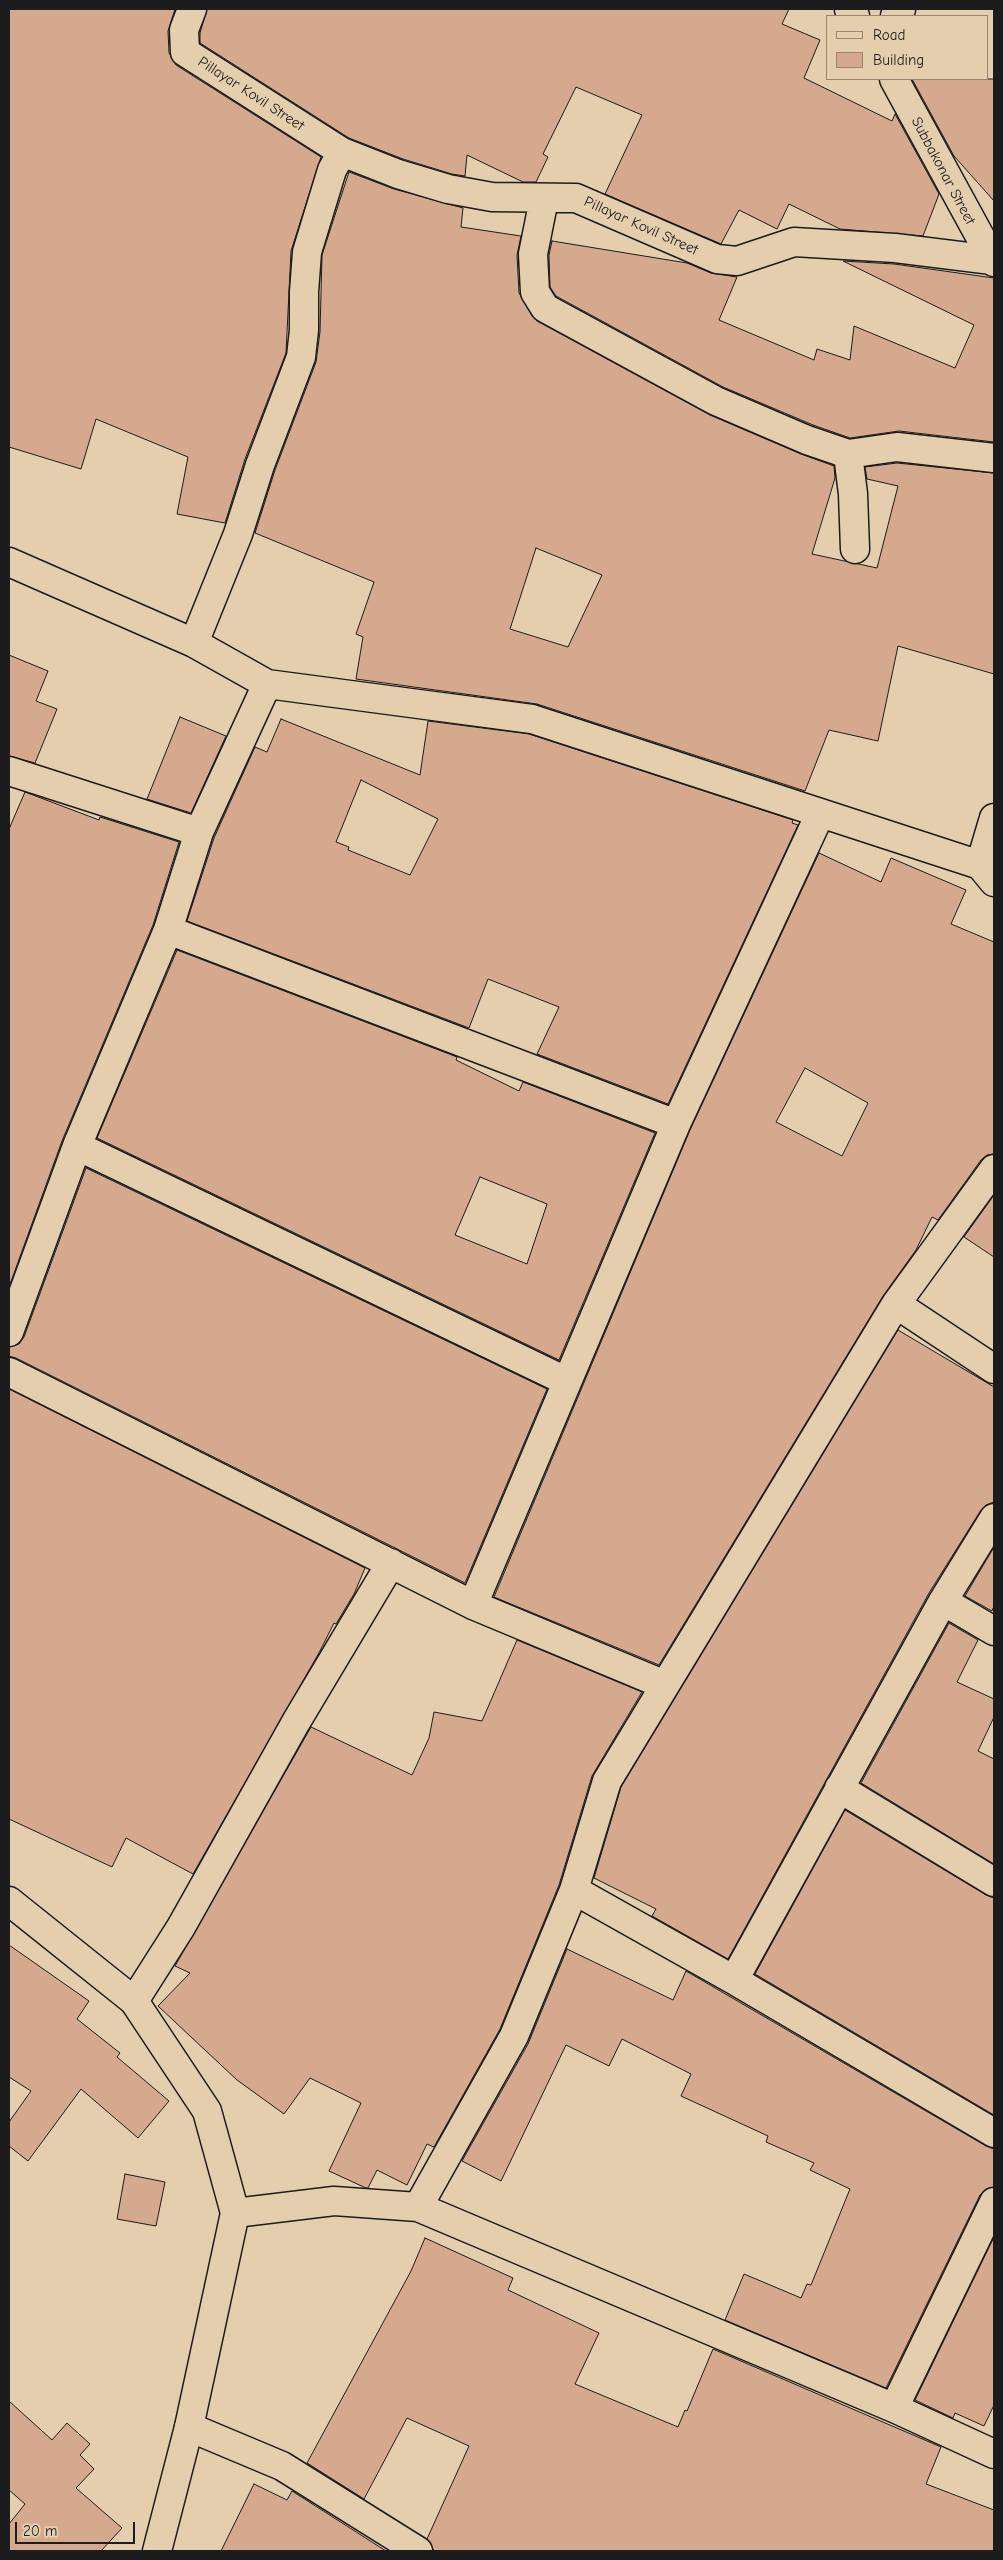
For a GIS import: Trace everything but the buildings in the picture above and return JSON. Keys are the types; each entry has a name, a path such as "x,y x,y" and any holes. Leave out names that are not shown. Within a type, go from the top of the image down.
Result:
{"street":[{"name":"Pillayar Kovil Street","path":"192,9 184,30 185,52 342,152 448,189 492,197 576,198 717,259 737,261 794,242 895,248 993,261"},
{"name":"Subbakonar Street","path":"895,80 993,261"},
{"path":"194,643 238,534 260,465 301,357 308,252 332,170 342,152"},
{"path":"544,199 533,254 535,292 545,308 716,401 807,440 848,454 897,447 994,458"},
{"path":"848,454 853,494 855,549"},
{"path":"9,562 194,643 267,684 532,719 820,814 987,873 994,818"},
{"path":"9,1332 78,1146 168,930 199,832 267,684"},
{"path":"9,771 199,832"},
{"path":"473,1605 676,1124 820,814"},
{"path":"168,930 676,1124"},
{"path":"78,1146 566,1382"},
{"path":"418,2207 514,2036 574,1890 607,1781 896,1304 994,1168"},
{"path":"896,1304 994,1369"},
{"path":"9,1372 473,1605 665,1685"},
{"path":"734,1980 943,1601 994,1518"},
{"path":"134,2001 181,1927 296,1722 391,1563"},
{"path":"943,1601 994,1631"},
{"path":"839,1788 994,1882"},
{"path":"574,1890 734,1980 994,2133"},
{"path":"9,1901 134,2001 207,2111 235,2213 189,2427 157,2551"},
{"path":"235,2213 334,2201 418,2207 894,2408 994,2454"},
{"path":"894,2408 994,2202"},
{"path":"189,2427 282,2466 418,2551"}]}
